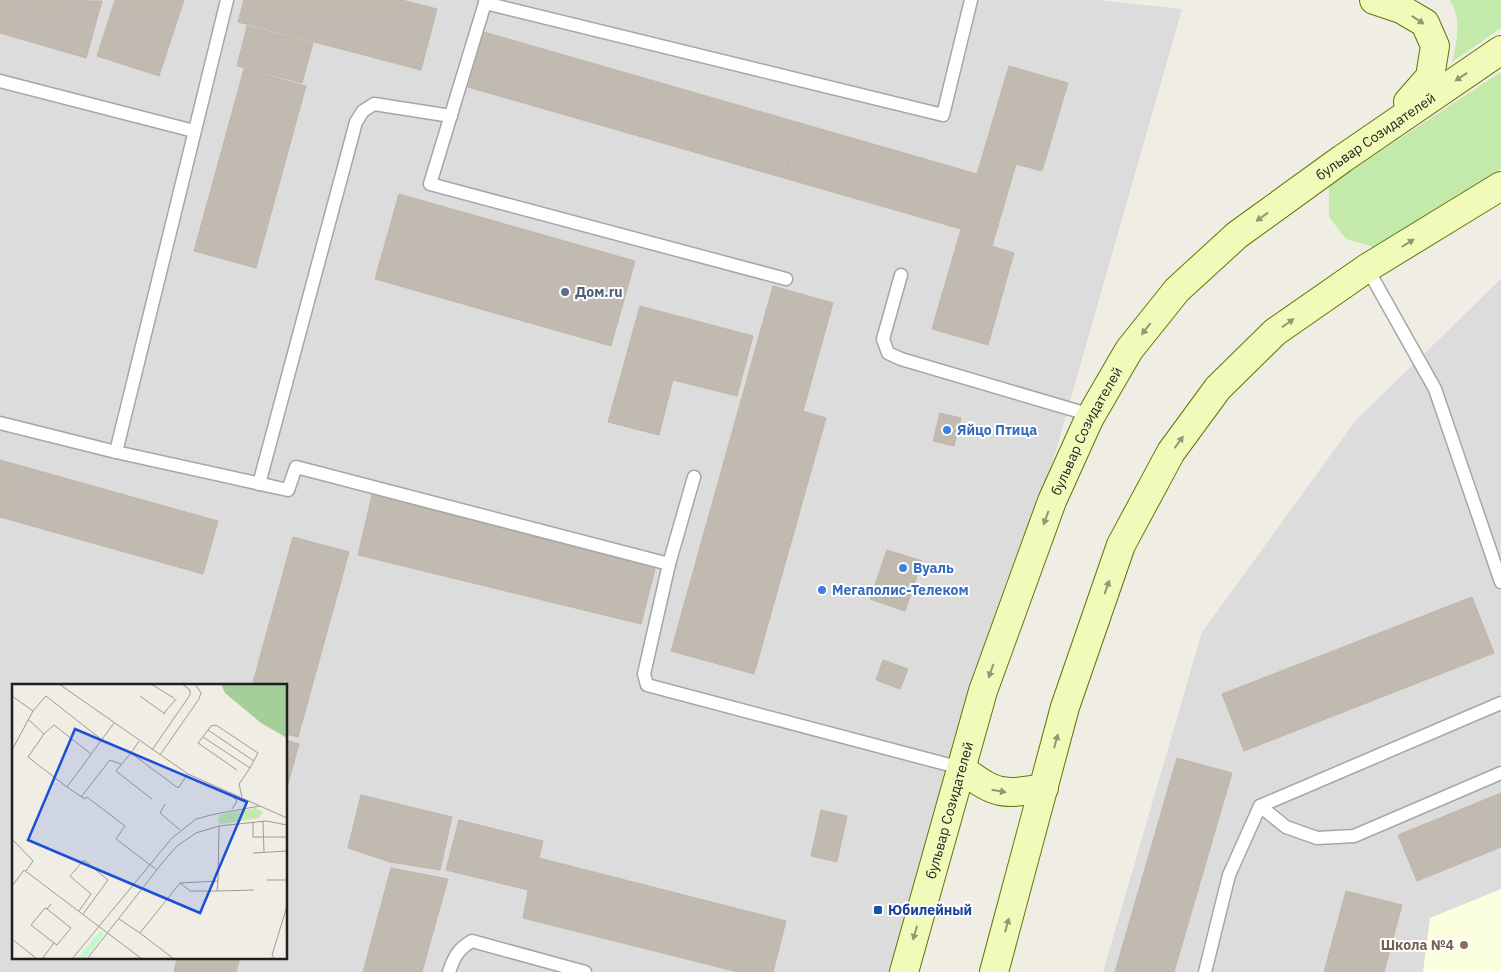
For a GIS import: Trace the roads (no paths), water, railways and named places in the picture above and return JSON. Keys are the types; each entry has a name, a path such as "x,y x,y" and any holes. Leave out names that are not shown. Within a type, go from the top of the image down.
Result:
{"street":[{"path":"1342,158 1404,107 1430,77 1435,46 1425,24 1401,8 1374,0"},
{"name":"бульвар Созидателей","path":"904,972 983,691 1052,501 1091,415 1129,350 1177,290 1237,235 1342,158 1501,50"},
{"path":"994,972 1065,707 1121,545 1172,452 1218,388 1275,332 1367,268 1501,186"},
{"path":"961,768 985,787 997,792 1016,793 1044,788"}],"lane":[{"path":"116,452 227,0"},
{"path":"786,279 430,184 486,1 943,115 971,0"},
{"path":"0,81 194,131"},
{"path":"259,484 356,122 363,111 374,104 451,116"},
{"path":"1367,268 1435,389 1501,582"},
{"path":"901,275 883,339 888,353 901,359 1091,415"},
{"path":"0,423 116,452 288,490 296,467 669,564"},
{"path":"694,477 669,564 644,674 647,685 961,768"},
{"path":"1204,972 1230,875 1260,806 1501,704"},
{"path":"1260,806 1286,827 1317,838 1354,836 1501,774"},
{"path":"449,972 453,958 462,947 472,941 585,972"}],"place":[{"name":"Дом.ru","path":"565,292"},
{"name":"Яйцо Птица","path":"947,430"},
{"name":"Вуаль","path":"903,568"},
{"name":"Мегаполис-Телеком","path":"822,590"},
{"name":"Юбилейный","path":"878,910"},
{"name":"Школа №4","path":"1464,945"}]}
